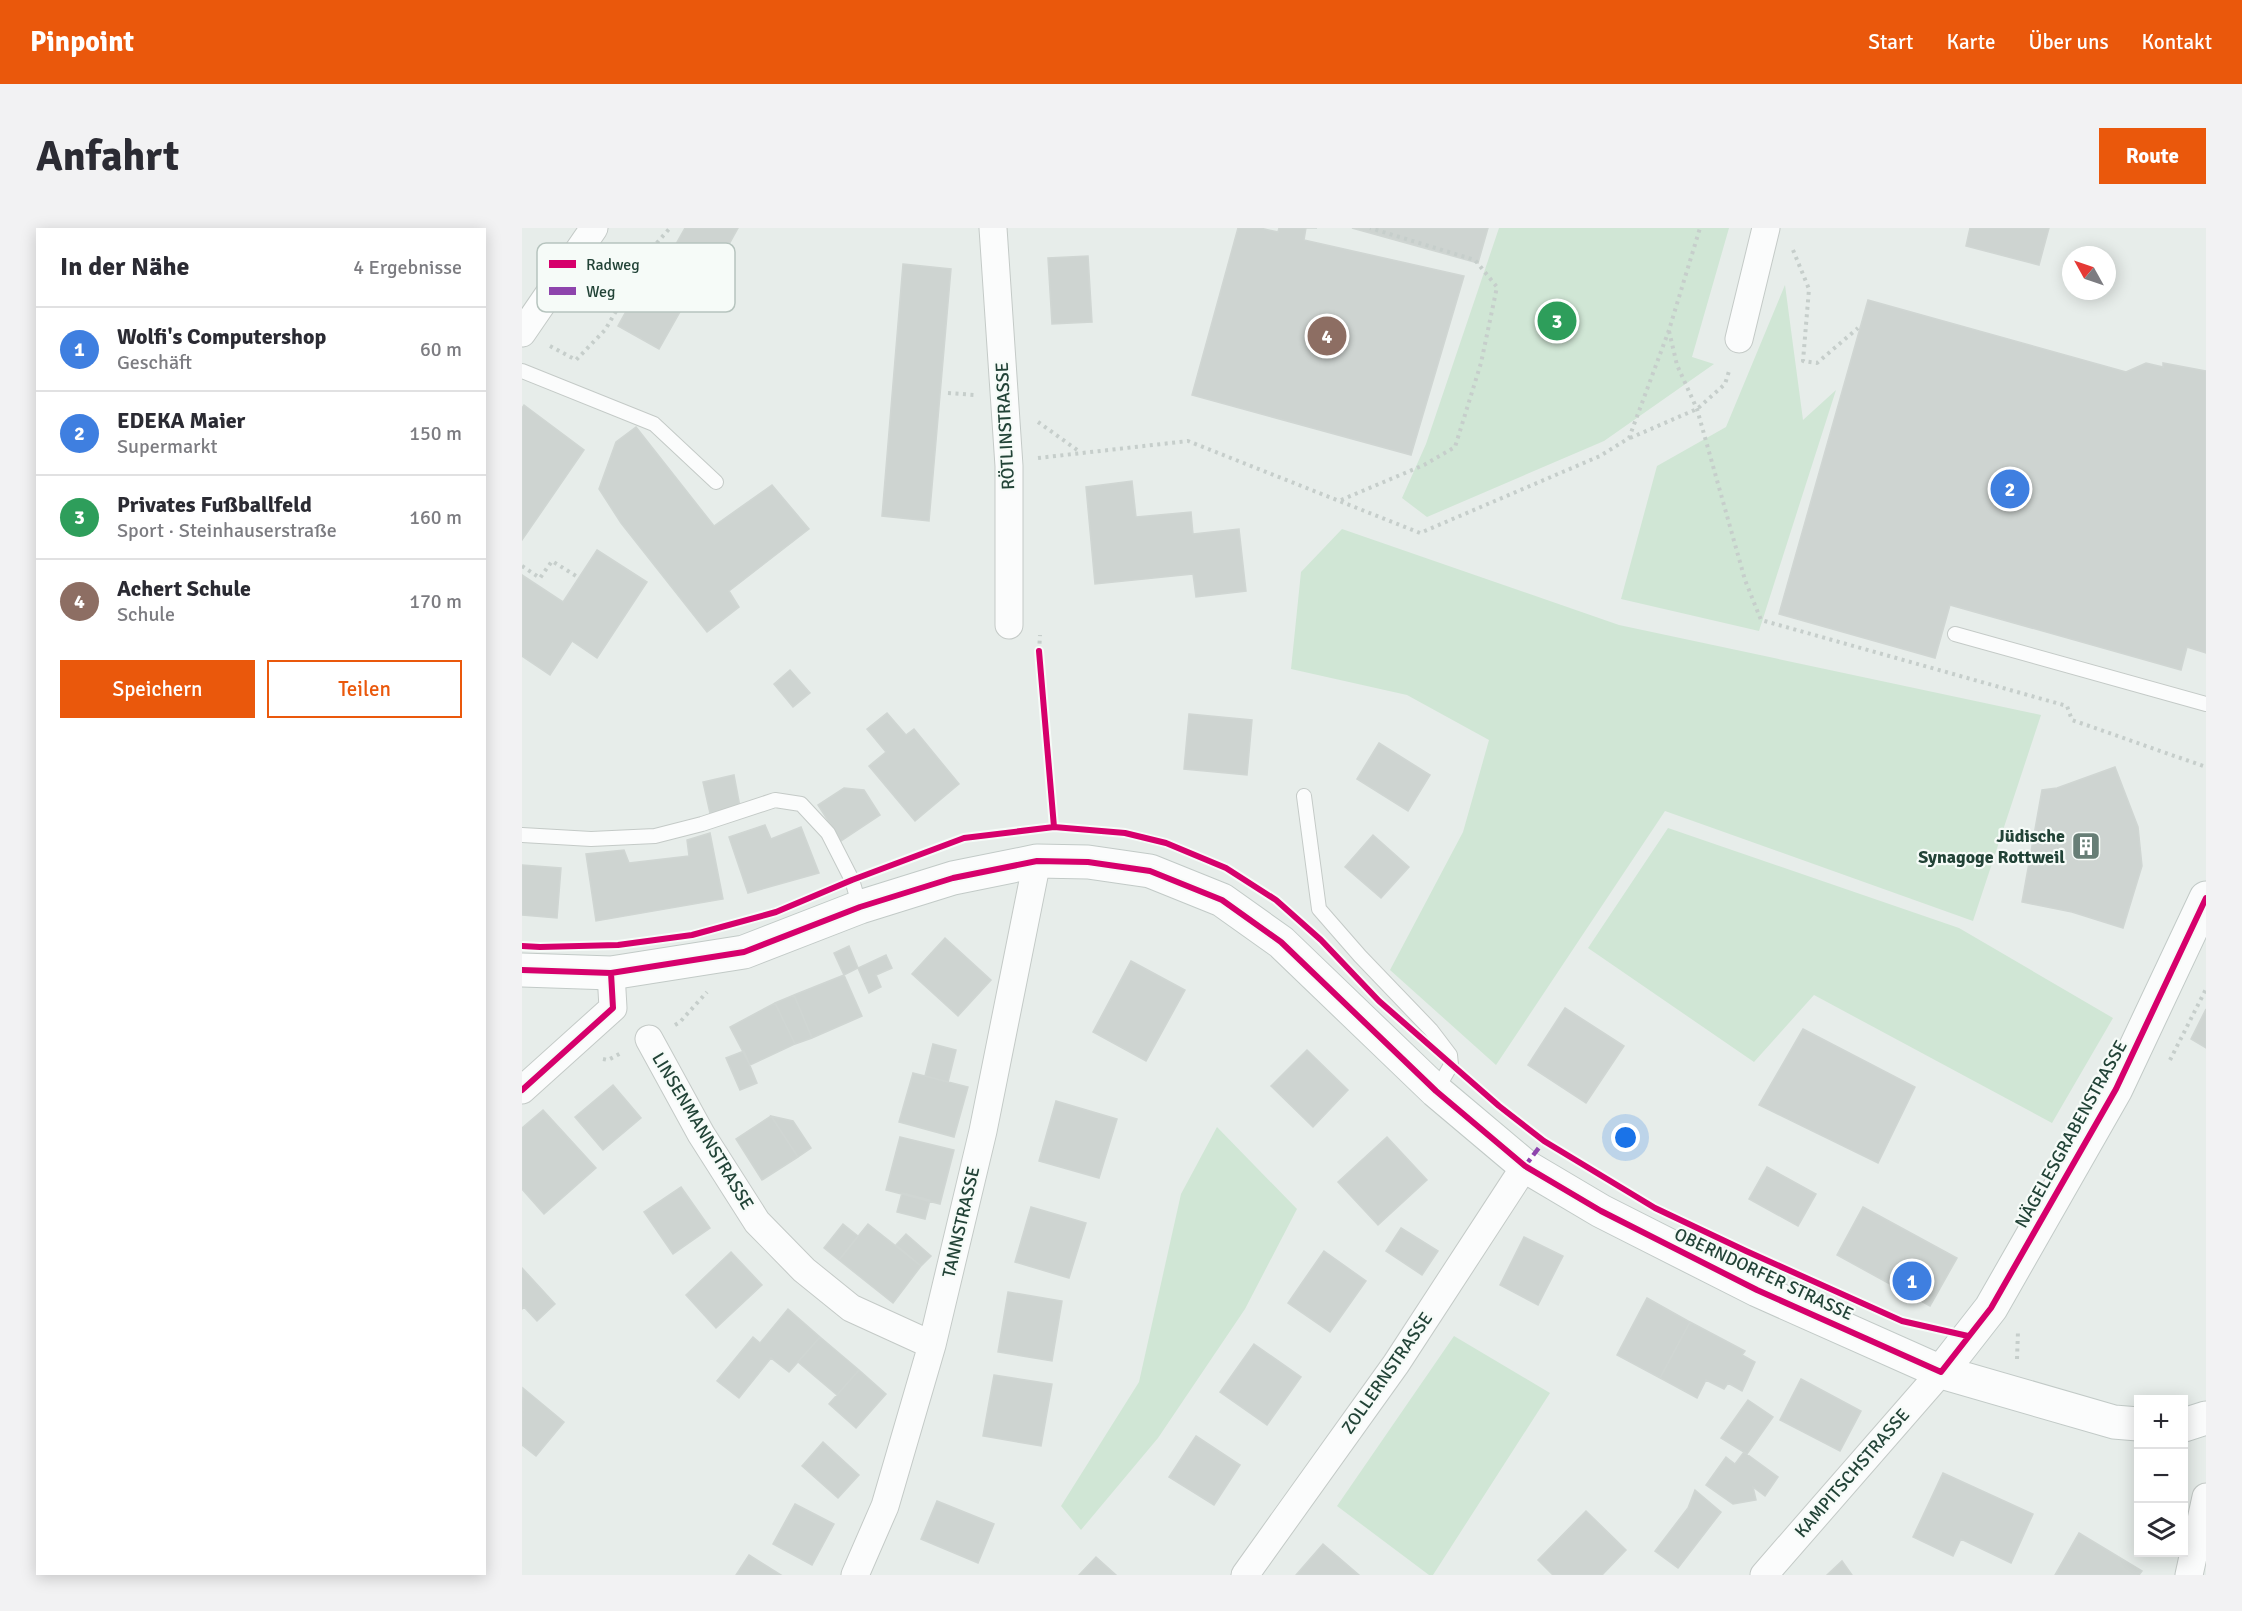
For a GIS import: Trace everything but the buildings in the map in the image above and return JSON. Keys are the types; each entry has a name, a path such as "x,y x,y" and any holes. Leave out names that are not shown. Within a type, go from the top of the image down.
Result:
{"street":[{"path":"584,243 594,228"},
{"name":"RÖTLINSTRASSE","path":"993,228 1009,466 1009,625"},
{"path":"1739,339 1778,234"},
{"path":"523,333 537,312"},
{"name":"OBERNDORFER STRASSE","path":"522,970 611,974 744,952 860,907 953,878 1038,861 1088,862 1150,871 1222,900 1281,942 1436,1091 1524,1166 1601,1211 1757,1290 1941,1372 2114,1422 2134,1424"},
{"name":"TANNSTRASSE","path":"855,1575 885,1506 932,1345 983,1131 1038,861"},
{"name":"NÄGELESGRABENSTRASSE","path":"1941,1372 1991,1308 2116,1089 2206,898"},
{"path":"522,1090 613,1008 611,974"},
{"name":"LINSENMANNSTRASSE","path":"649,1039 701,1134 757,1222 804,1270 851,1308 932,1345"},
{"name":"ZOLLERNSTRASSE","path":"1245,1575 1395,1364 1524,1166"},
{"name":"KAMPITSCHSTRASSE","path":"1764,1575 1941,1372"},
{"path":"2188,1424 2206,1418"},
{"path":"2189,1575 2206,1497"}],"lane":[{"path":"522,371 654,424 716,482"},
{"path":"1955,634 2206,704"},
{"path":"1304,796 1318,909 1431,1030 1450,1055 1451,1065 1436,1091"},
{"path":"522,834 591,839 655,836 702,824 775,800 801,804 828,833 852,880 860,907"}],"path":[{"path":"658,243 670,228"},
{"path":"1340,500 1424,465 1455,447 1481,363 1497,287 1476,260 1370,228"},
{"path":"1629,438 1669,330 1701,228"},
{"path":"1778,234 1809,289 1803,361 1817,363 1858,328"},
{"path":"523,333 576,360 605,330 616,312"},
{"path":"1669,330 1677,365 1697,409 1745,580 1761,621 2067,706 2072,720 2206,767"},
{"path":"1041,457 1188,441 1420,533 1600,456 1629,438 1697,409 1725,384 1739,339"},
{"path":"1004,397 1081,453"},
{"path":"522,566 540,578 552,561 576,576"}],"green space":[{"path":"1499,228 1729,228 1692,357 1714,364 1604,441 1427,517 1402,498 1426,444"},
{"path":"1785,285 1803,420 1836,390 1759,631 1621,599 1657,466 1726,427"},
{"path":"1342,529 1619,625 2041,715 1973,921 1665,811 1496,1065 1390,970 1463,832 1489,740 1407,695 1291,669 1301,572"},
{"path":"1668,828 1959,928 2113,1018 2052,1123 1814,995 1754,1062 1588,948"},
{"path":"1217,1127 1297,1209 1245,1309 1158,1438 1081,1530 1061,1506 1139,1382 1181,1194"},
{"path":"1454,1336 1550,1393 1433,1575 1429,1575 1337,1506"}],"marked path":[{"path":"1525,1166 1544,1141"}],"cycle path":[{"path":"1039,651 1054,827"},
{"path":"522,946 618,945 692,935 776,912 852,880 964,838 1054,827 1125,833 1166,843 1226,868 1276,900 1321,940 1379,1001 1499,1106 1544,1141 1655,1208 1746,1251 1902,1321 1968,1336"},
{"path":"522,970 611,973 744,952 860,907 953,878 1037,861 1088,862 1150,871 1222,900 1281,942 1436,1091 1525,1166 1601,1211 1757,1290 1941,1372 1991,1308 2116,1089 2206,898"},
{"path":"522,1090 613,1008 611,973"}],"place":[{"name":"Privates Fußballfeld","path":"1557,321"},
{"name":"Achert Schule","path":"1327,336"},
{"name":"EDEKA Maier","path":"2010,489"},
{"name":"Jüdische Synagoge Rottweil","path":"2086,846"},
{"name":"Wolfi's Computershop","path":"1912,1281"}]}
